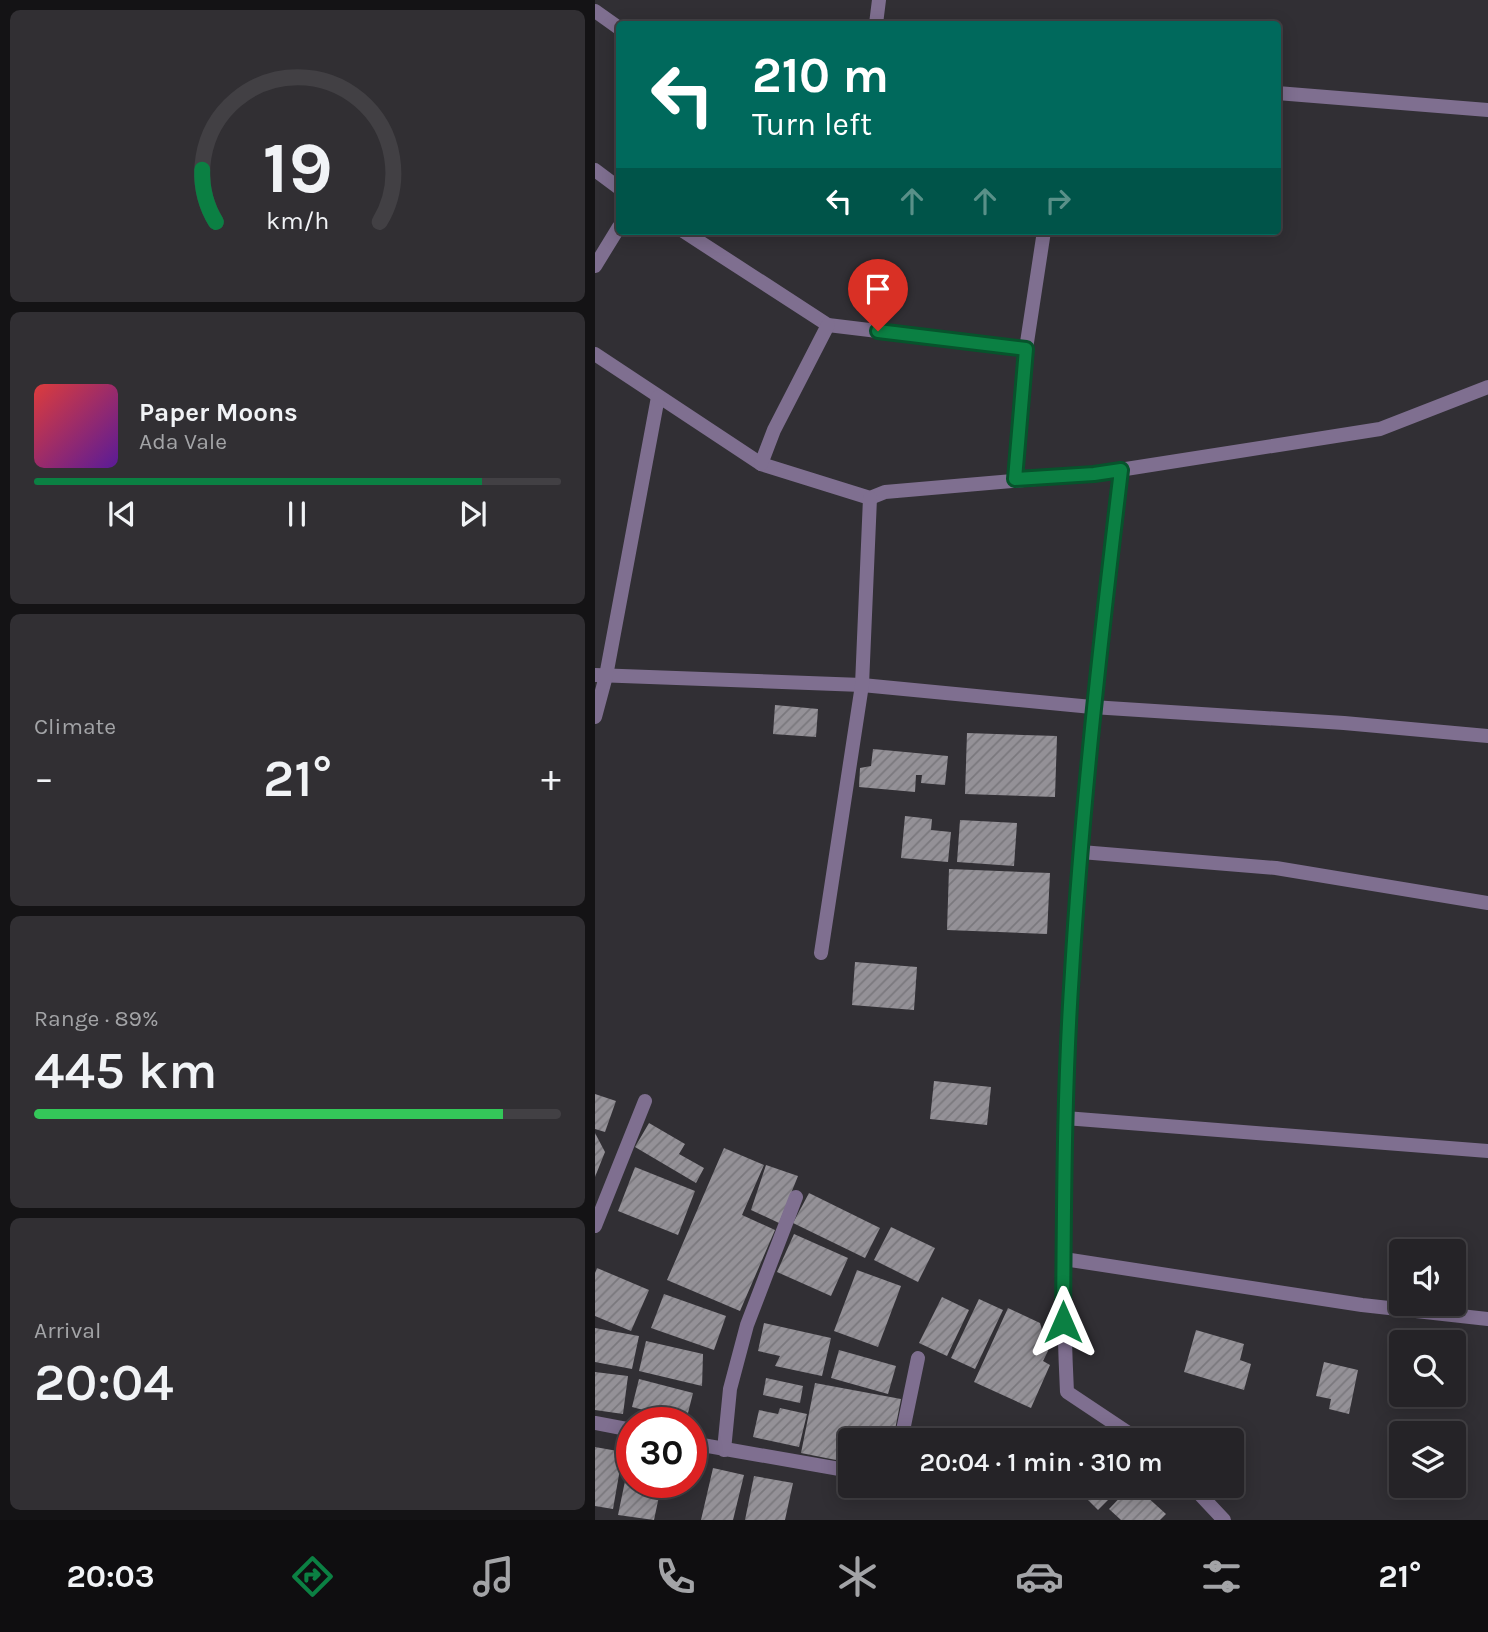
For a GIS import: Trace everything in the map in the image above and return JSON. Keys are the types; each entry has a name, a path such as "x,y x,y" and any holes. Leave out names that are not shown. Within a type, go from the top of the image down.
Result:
{"street":[{"path":"876,21 879,0"},
{"path":"595,11 616,25"},
{"path":"1281,93 1488,110"},
{"path":"595,170 616,186"},
{"path":"595,266 616,232"},
{"path":"689,235 828,325 1026,349"},
{"path":"1015,479 1026,349 1043,235"},
{"path":"761,464 774,430 828,325"},
{"path":"595,354 761,464 870,498 885,492 1094,474 1380,429 1488,387"},
{"path":"595,717 600,676 658,397"},
{"path":"1121,470 1092,707 1072,973 1065,1118 1063,1322 1067,1392 1121,1428"},
{"path":"821,953 862,685 870,498"},
{"path":"600,676 862,685 1092,707 1344,723 1488,736"},
{"path":"1081,852 1276,868 1488,903"},
{"path":"595,1226 645,1101"},
{"path":"1065,1118 1488,1151"},
{"path":"724,1450 730,1389 747,1325 796,1197"},
{"path":"1064,1259 1348,1303 1488,1319"},
{"path":"903,1428 918,1358"},
{"path":"595,1423 616,1427"},
{"path":"707,1446 838,1469"},
{"path":"1203,1498 1224,1520"}],"building":[{"path":"775,705 818,709 816,737 773,734"},
{"path":"967,733 1057,736 1055,797 965,794"},
{"path":"873,749 948,756 945,785 921,783 922,775 916,775 915,792 859,787 860,768 871,766"},
{"path":"905,816 932,819 931,830 951,832 948,862 901,858"},
{"path":"960,820 1017,823 1014,866 957,862"},
{"path":"949,869 1050,873 1047,934 947,930"},
{"path":"855,962 917,967 914,1010 852,1005"},
{"path":"934,1081 991,1087 987,1125 930,1119"},
{"path":"595,1094 616,1101 605,1132 595,1129"},
{"path":"649,1123 685,1144 679,1154 704,1168 696,1183 635,1147"},
{"path":"595,1133 605,1152 595,1177"},
{"path":"724,1148 764,1165 742,1215 775,1230 740,1311 667,1280"},
{"path":"766,1165 798,1176 779,1223 751,1210"},
{"path":"635,1167 695,1191 678,1235 618,1211"},
{"path":"809,1193 880,1228 865,1258 793,1223"},
{"path":"891,1227 935,1248 918,1282 874,1260"},
{"path":"794,1234 848,1258 831,1296 777,1272"},
{"path":"597,1268 649,1290 631,1331 595,1316"},
{"path":"857,1270 901,1286 878,1347 834,1331"},
{"path":"664,1294 726,1316 714,1350 651,1328"},
{"path":"942,1297 969,1310 947,1356 919,1343"},
{"path":"979,1299 1003,1310 975,1369 951,1358"},
{"path":"1008,1308 1040,1323 1048,1351 1043,1361 1050,1365 1031,1408 974,1382"},
{"path":"764,1323 831,1338 822,1376 775,1366 780,1356 758,1351"},
{"path":"595,1328 639,1336 632,1369 595,1362"},
{"path":"1196,1330 1244,1344 1240,1360 1251,1364 1244,1390 1184,1372"},
{"path":"646,1341 703,1354 702,1386 639,1371"},
{"path":"839,1350 896,1366 888,1394 831,1378"},
{"path":"1324,1362 1358,1370 1349,1414 1329,1409 1331,1399 1316,1396"},
{"path":"595,1372 628,1376 624,1407 616,1407 616,1413 595,1410"},
{"path":"766,1378 803,1386 800,1403 763,1395"},
{"path":"639,1379 693,1393 690,1407 632,1407"},
{"path":"815,1383 901,1399 895,1428 838,1428 838,1460 801,1453"},
{"path":"780,1408 807,1414 799,1447 753,1437 759,1410 778,1414"},
{"path":"595,1447 616,1451 616,1492 613,1509 595,1506"},
{"path":"713,1468 744,1475 733,1520 701,1520"},
{"path":"754,1476 793,1483 785,1520 745,1520"},
{"path":"622,1498 659,1498 654,1520 618,1515"},
{"path":"1086,1498 1110,1498 1098,1510"},
{"path":"1120,1498 1148,1498 1166,1514 1160,1520 1121,1520 1109,1509"}],"route":[{"path":"878,331 1026,349 1015,479 1121,470 1092,707 1072,973 1066,1099 1063,1322"}]}
